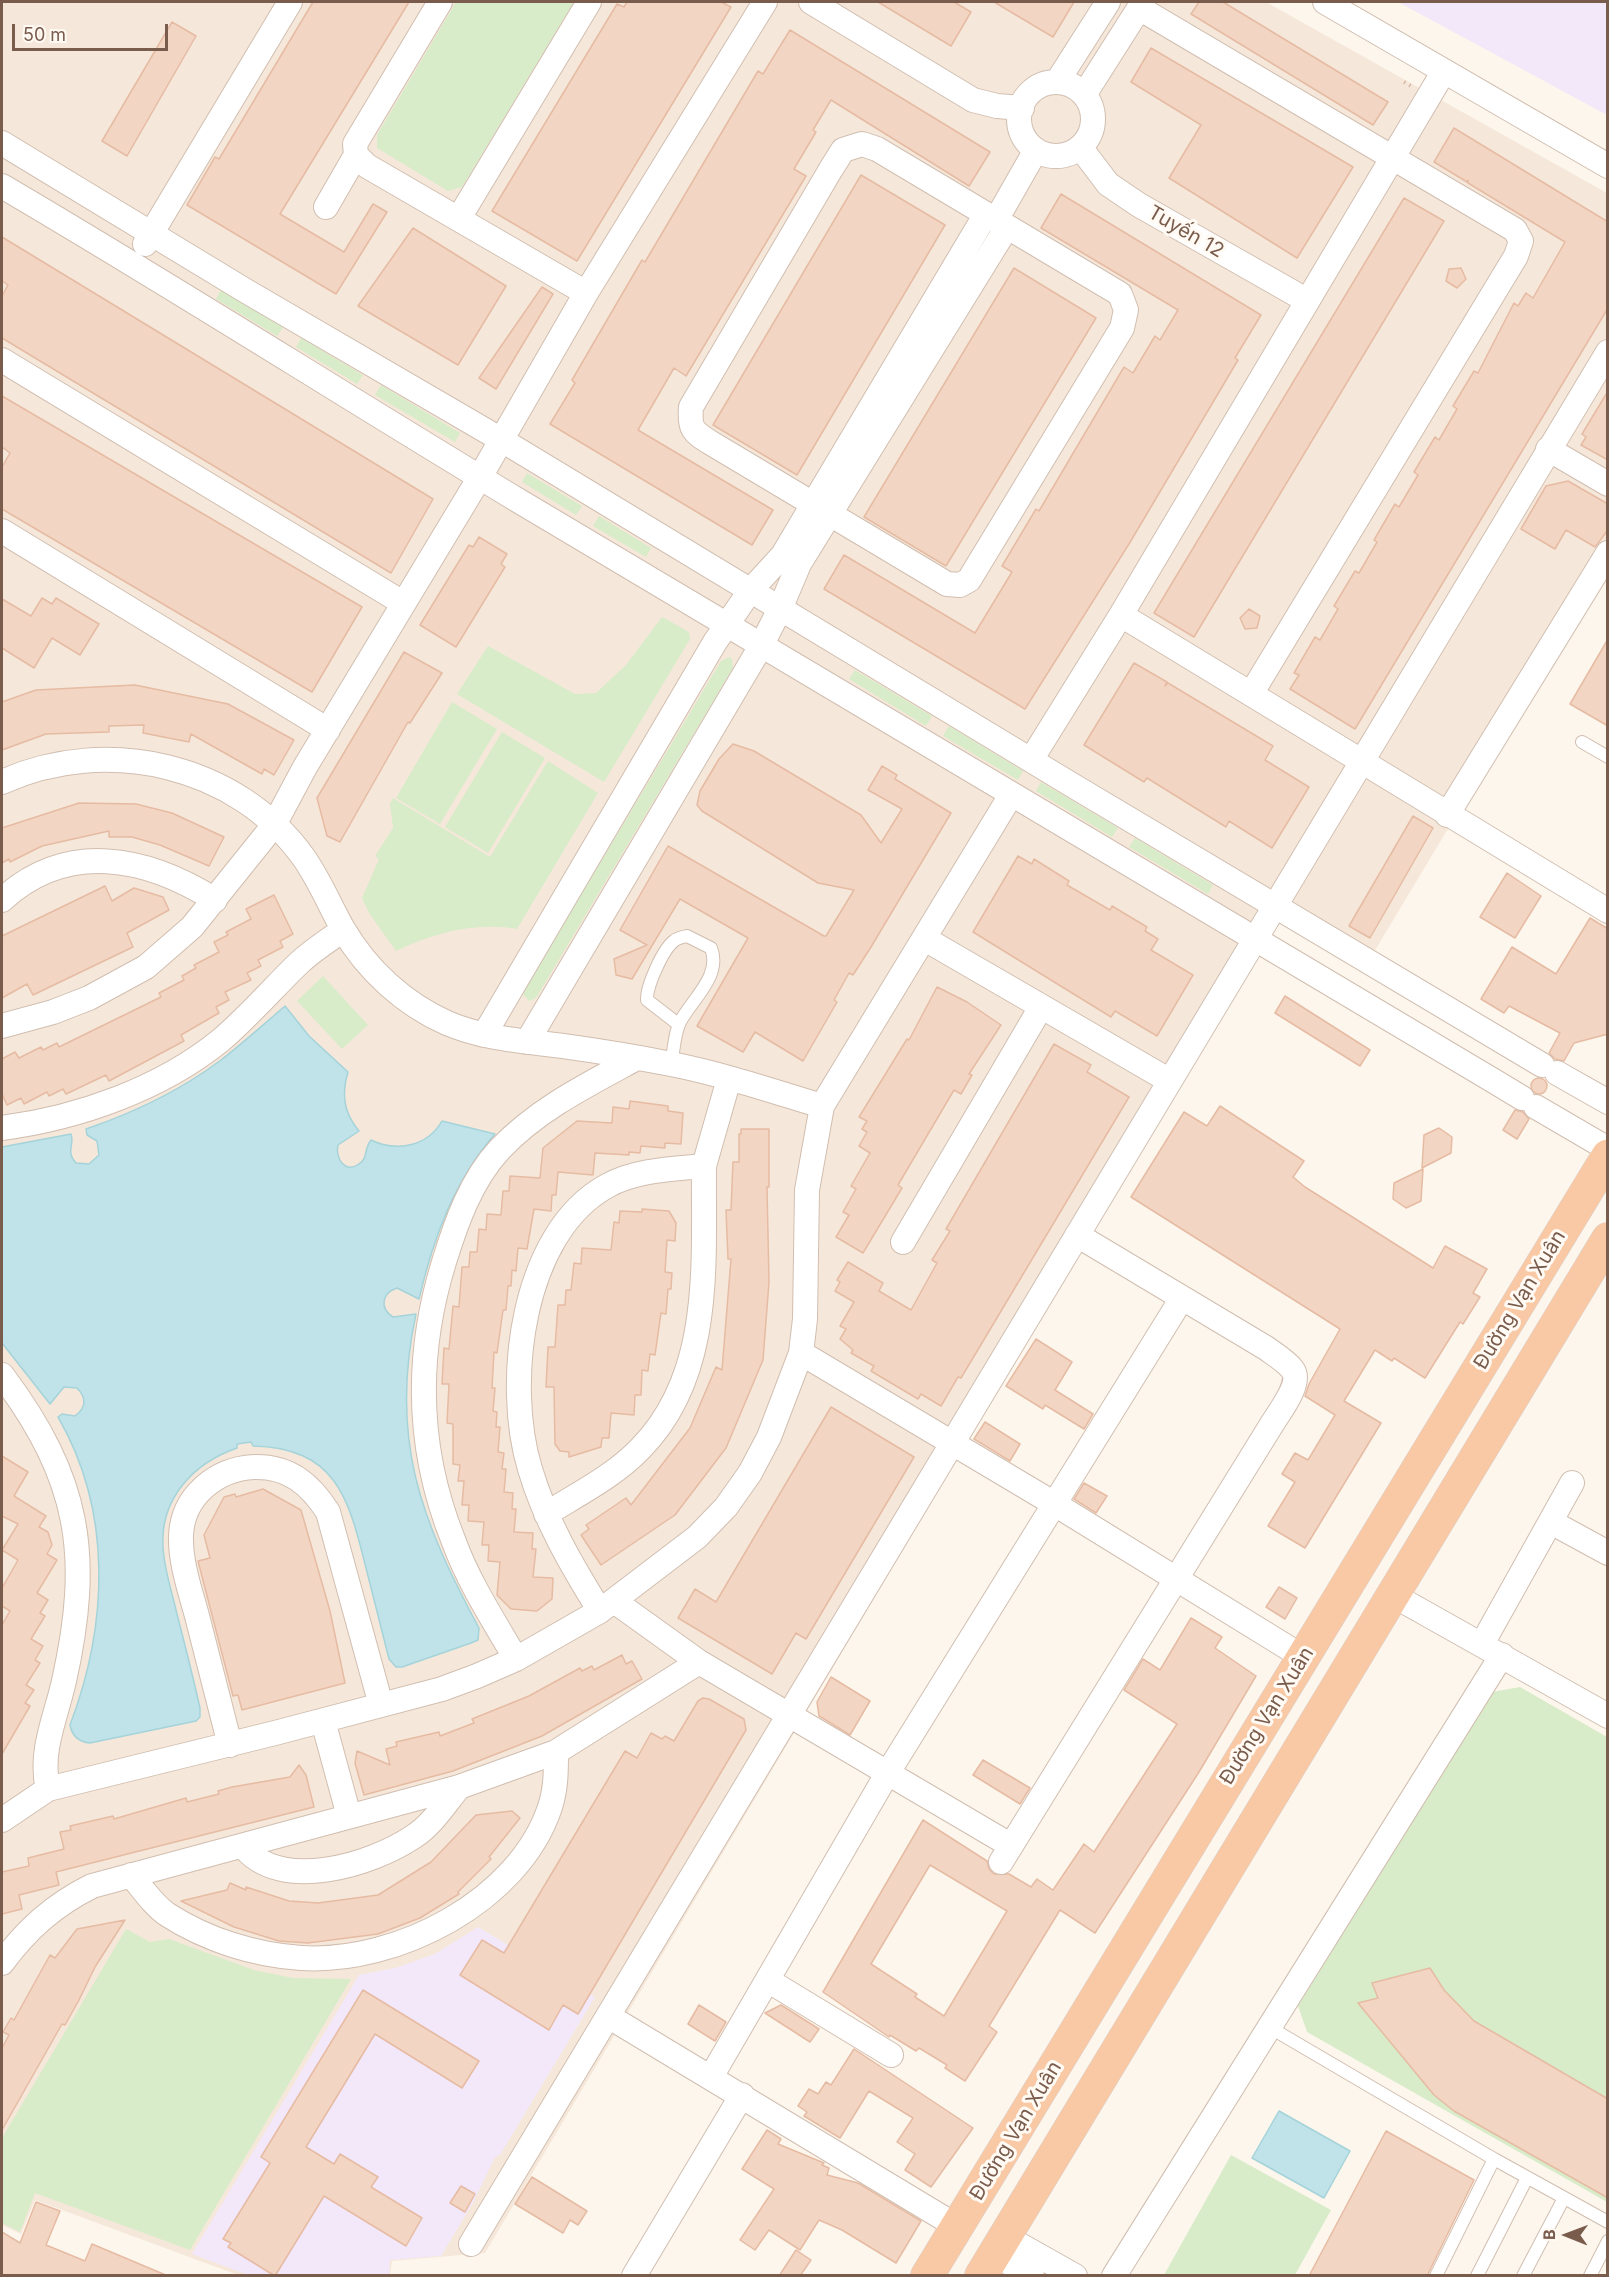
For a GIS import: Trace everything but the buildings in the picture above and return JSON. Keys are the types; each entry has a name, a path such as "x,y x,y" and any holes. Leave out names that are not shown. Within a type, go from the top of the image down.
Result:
{"highway":[{"name":"Đường Vạn Xuân","path":"927,2276 1608,1156"},
{"path":"993,2255 1391,1594 1608,1239"},
{"path":"1154,1901 1193,1923"}],"street":[{"path":"134,263 290,2"},
{"path":"326,207 356,155 356,144 440,2"},
{"path":"459,218 589,2"},
{"path":"2,1026 53,1012 120,983 170,948 215,900 274,825 287,798 480,477 586,293 765,2"},
{"path":"811,2 973,100 997,106 1022,108"},
{"path":"1057,82 1108,2"},
{"path":"1325,2 1608,166"},
{"path":"1084,95 1141,5 1515,230 1521,241 1516,256 1251,694"},
{"path":"1031,760 1121,615 1444,71"},
{"path":"1057,82 1076,87 1084,95 1093,114 1093,125 1090,135 1080,147 1066,155 1056,156 1036,150 1023,134 1020,124 1022,108 1029,95 1037,88 1057,82"},
{"path":"2,143 153,232 246,291 500,439 1274,906 1608,1102"},
{"path":"862,144 877,149 996,220 1120,294 1126,310 1122,328 969,579 960,585 947,584 697,434 690,423 691,407 843,150 862,144"},
{"name":"Tuyến 12","path":"1080,147 1108,184 1131,200 1306,300"},
{"path":"484,1035 726,625 750,591 821,509 1036,150"},
{"path":"356,155 367,166 586,293"},
{"path":"2,186 134,263 480,477 760,646 1256,938 1608,1149"},
{"path":"471,2244 1256,938 1359,761 1608,352"},
{"path":"2,360 403,603"},
{"path":"1548,449 1608,484"},
{"path":"527,1042 760,646 780,609 821,509"},
{"path":"2,531 328,730"},
{"path":"1448,815 1608,553"},
{"path":"1121,615 1608,911"},
{"path":"2,782 32,772 88,760 147,763 170,767 215,784 257,809 303,858 344,930 381,979 406,1000 447,1023 484,1035 671,1064 729,1078 822,1106"},
{"path":"2,1820 48,1789 230,1745 442,1689 516,1659 607,1606 697,1537 726,1507 770,1437 801,1353 805,1319 807,1190 822,1106 1011,795"},
{"path":"2,900 17,885 39,874 68,865 94,861 124,862 153,868 178,878 215,900"},
{"path":"2,1128 59,1118 89,1108 134,1091 196,1058 251,1012 300,962 344,930"},
{"path":"925,939 1170,1081"},
{"path":"903,1242 1041,1007"},
{"path":"516,1659 454,1544 430,1468 422,1393 428,1321 447,1252 465,1206 476,1181 499,1150 544,1111 572,1093 636,1059"},
{"path":"546,1514 611,1474 641,1449 663,1421 684,1380 697,1340 703,1298 704,1166 729,1078"},
{"path":"704,1166 635,1175 608,1185 568,1217 548,1248 534,1284 524,1328 519,1406 530,1469 546,1514 576,1574 607,1606 887,1774 1005,1854 1272,1424 1293,1388 1296,1377 1293,1370 1266,1348 1077,1235"},
{"path":"711,2077 769,1981 887,1774 1182,1298"},
{"path":"801,1353 1053,1503 1303,1657"},
{"path":"2,1375 40,1430 54,1456 65,1485 74,1523 76,1602 66,1673 45,1756 44,1774 48,1789"},
{"path":"230,1745 185,1570 181,1535 185,1515 194,1496 210,1481 228,1472 266,1467 282,1470 313,1490 328,1512 381,1705"},
{"path":"1114,2276 1269,2027 1492,1649 1551,1522 1572,1483"},
{"path":"1551,1522 1608,1553"},
{"path":"1391,1594 1608,1716"},
{"path":"2,1963 38,1920 66,1899 92,1886 459,1787 556,1752 699,1662"},
{"path":"323,1721 349,1816"},
{"path":"131,1875 165,1914 200,1933 238,1947 301,1958 335,1958 408,1941 441,1926 504,1880 530,1845 550,1808 555,1782 556,1752"},
{"path":"243,1846 264,1865 285,1870 325,1870 357,1864 389,1851 418,1834 459,1787"},
{"path":"769,1981 891,2055"},
{"path":"608,2016 958,2227"},
{"path":"634,2276 742,2095"},
{"path":"993,2255 1032,2276"},
{"path":"993,2255 1075,2276"}],"lane":[{"path":"1582,742 1608,757"},
{"path":"671,1064 678,1024 711,975 715,958 711,948 687,936 674,940 667,949 646,991 647,1000 678,1024"},
{"path":"1269,2027 1527,2178 1608,2222"},
{"path":"1436,2276 1494,2159"},
{"path":"1477,2276 1527,2178"},
{"path":"1522,2276 1564,2198"},
{"path":"1590,2276 1607,2243"}],"shaded area":[{"path":"2,2 1266,2 1607,193 1607,564 1374,952 1289,900 485,2253 392,2261 390,2275 238,2275 35,2200 21,2234 2,2225"},
{"path":"1398,2 1607,2 1607,115"},
{"path":"478,1927 595,1997 500,2155 495,2157 474,2201 441,2256 390,2260 389,2275 251,2276 192,2254 359,1975 395,1968 435,1954"}],"green space":[{"path":"456,2 574,2 462,187 448,191 377,148 377,135"},
{"path":"221,290 283,327 277,336 216,299"},
{"path":"301,338 363,375 357,384 296,347"},
{"path":"381,385 460,433 455,442 375,395"},
{"path":"527,473 582,506 576,515 522,482"},
{"path":"599,516 651,548 646,557 593,526"},
{"path":"662,617 689,632 690,639 604,782 457,694 488,646 575,694 596,693 626,665"},
{"path":"729,657 732,659 733,668 536,998 529,1001 523,994 524,990 721,661"},
{"path":"855,670 932,716 926,726 849,679"},
{"path":"452,702 497,729 440,824 396,798"},
{"path":"949,726 1023,771 1018,780 943,736"},
{"path":"502,732 545,758 488,853 445,827"},
{"path":"548,761 598,793 517,929 470,928 440,934 396,951 369,913 362,898 379,859 375,856 393,828 390,804 393,798 490,857"},
{"path":"1041,782 1118,828 1112,837 1036,791"},
{"path":"1135,838 1213,885 1208,894 1129,847"},
{"path":"323,976 368,1025 342,1049 297,1001"},
{"path":"1520,1687 1607,1737 1607,2202 1307,2032 1298,2006 1492,1692"},
{"path":"126,1929 150,1942 169,1939 254,1970 293,1978 351,1979 190,2250 35,2193 20,2232 2,2223 2,2138"},
{"path":"1231,2155 1331,2210 1295,2275 1164,2275"}],"water":[{"path":"285,1006 309,1036 348,1072 345,1103 359,1131 338,1145 339,1159 345,1166 354,1167 362,1162 371,1140 391,1146 410,1145 428,1137 442,1121 495,1134 468,1171 447,1212 438,1233 419,1299 397,1288 388,1293 384,1301 386,1309 393,1317 416,1314 409,1359 406,1401 409,1440 416,1477 426,1514 441,1551 479,1628 478,1640 402,1667 396,1667 389,1659 352,1517 344,1497 333,1480 320,1466 303,1456 281,1449 253,1446 251,1442 237,1444 237,1448 207,1463 183,1485 167,1513 164,1529 163,1547 168,1580 200,1708 200,1717 196,1721 86,1742 74,1735 70,1725 83,1687 92,1648 99,1569 96,1530 88,1491 76,1453 58,1417 62,1414 75,1416 81,1410 84,1399 77,1388 64,1387 50,1404 2,1343 2,1147 71,1134 73,1159 76,1163 89,1164 99,1155 97,1141 87,1135 86,1129 139,1108 190,1081 229,1054"},
{"path":"1279,2111 1350,2151 1324,2198 1252,2158"}]}
